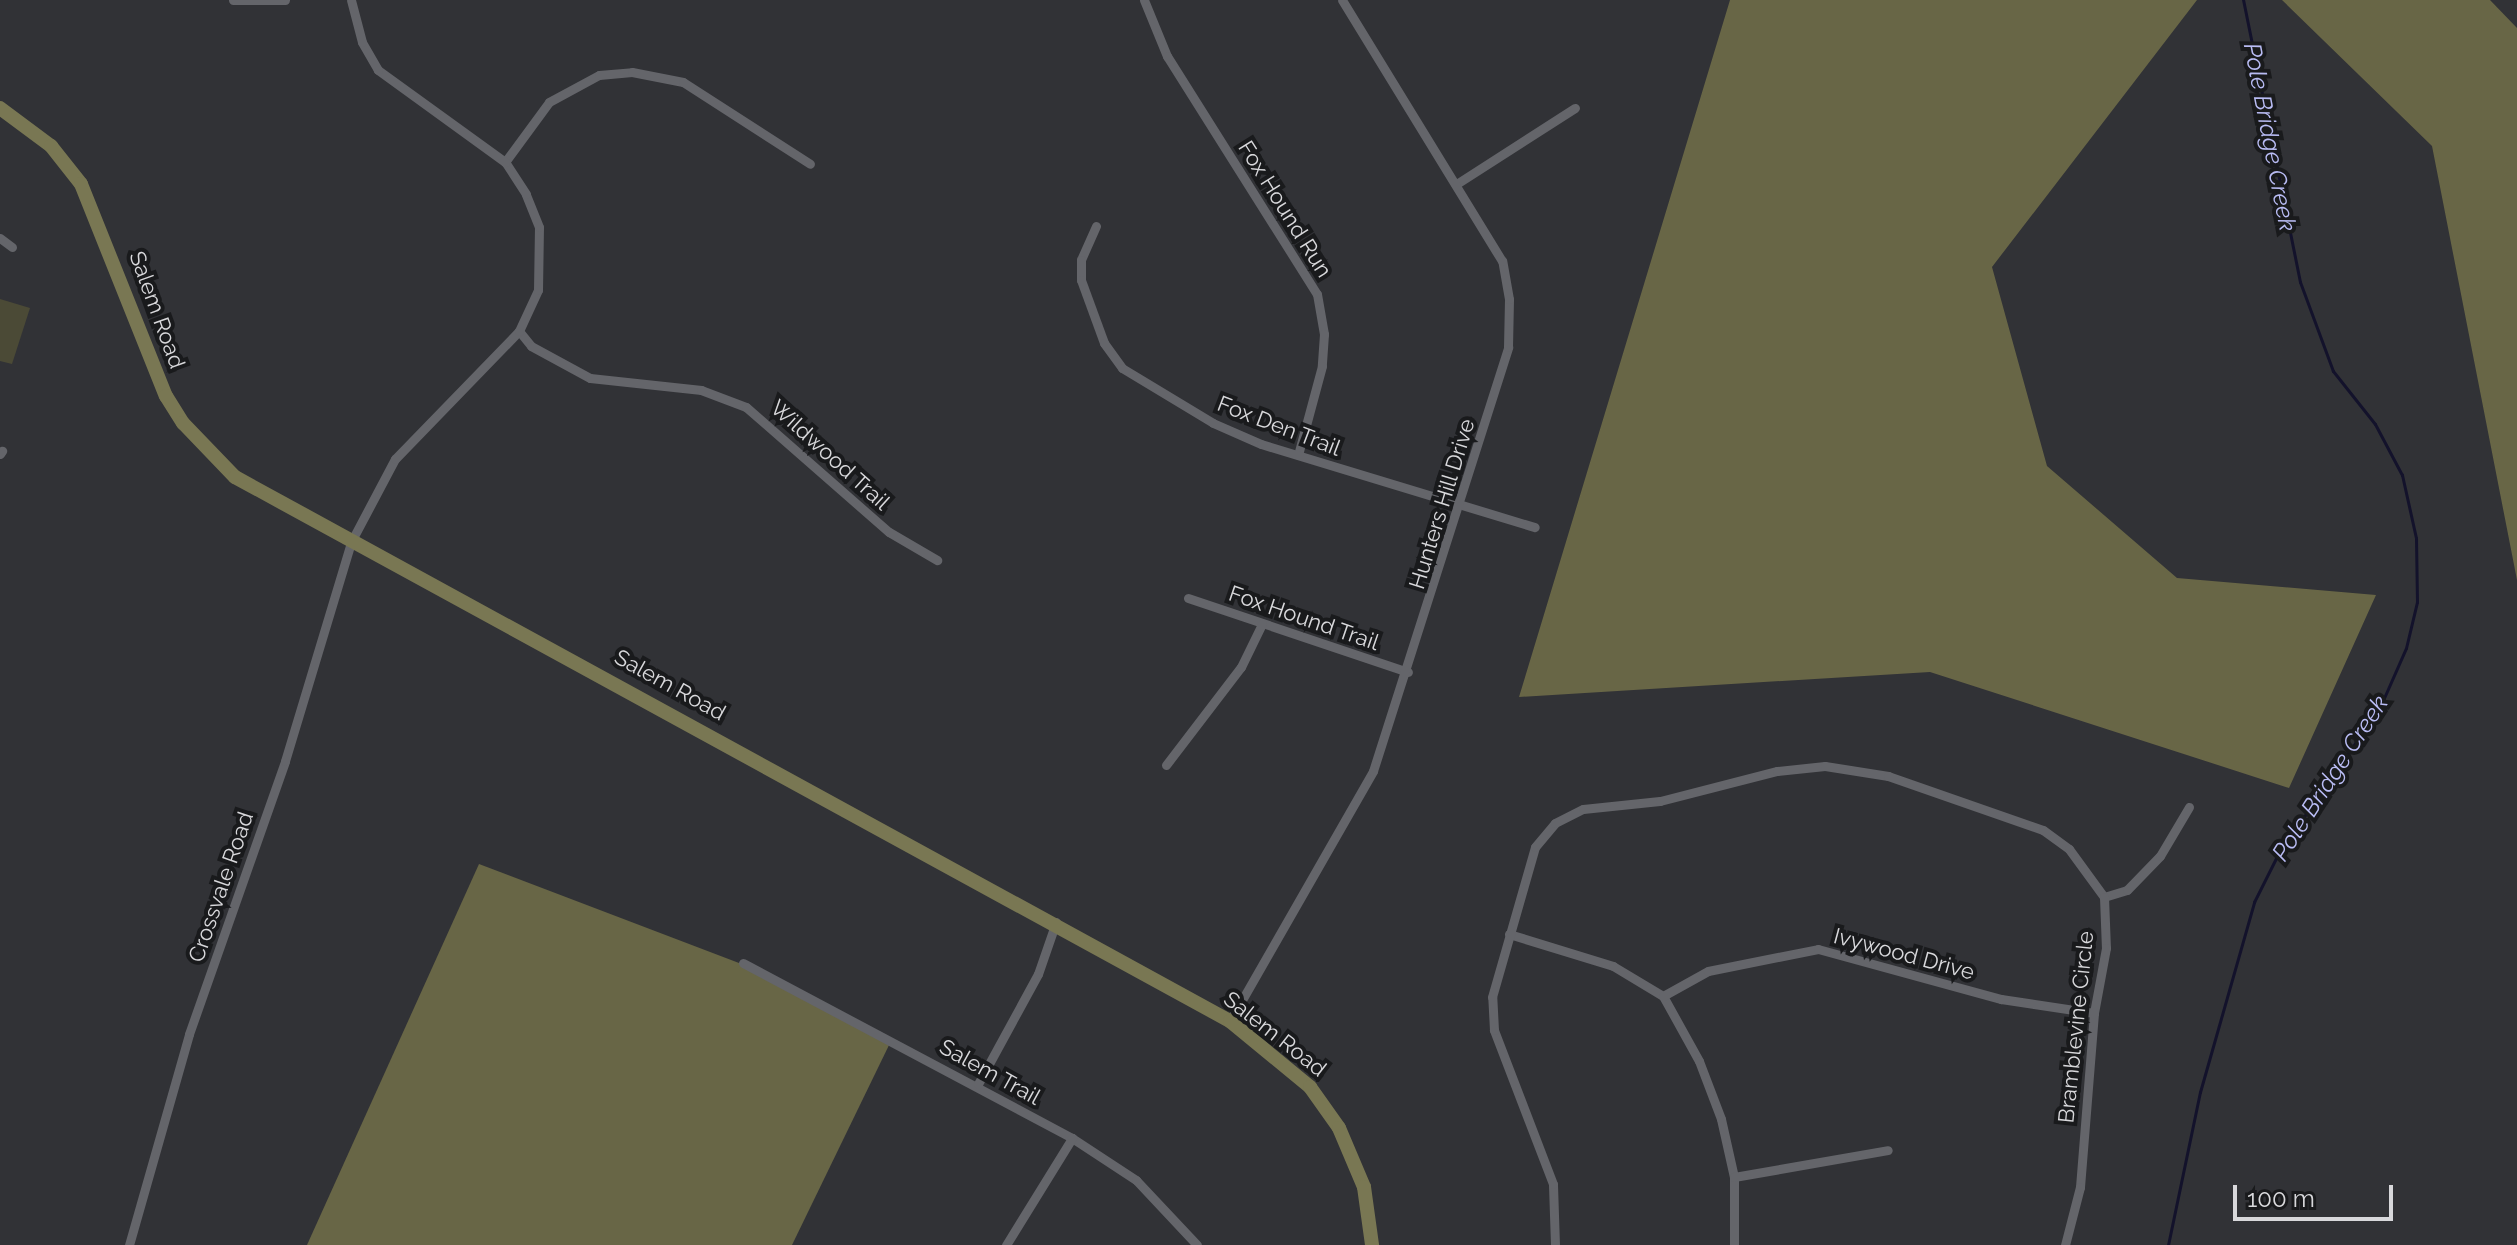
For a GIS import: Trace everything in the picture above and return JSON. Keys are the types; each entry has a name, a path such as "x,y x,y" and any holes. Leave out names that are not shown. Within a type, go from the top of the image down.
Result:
{"street":[{"path":"233,0 285,0"},
{"path":"351,0 362,42 378,70 505,162 549,102 599,75 632,72 683,82 810,164"},
{"name":"Fox Hound Run","path":"1144,0 1167,56 1317,294 1323,358 1298,455"},
{"name":"Hunters Hill Drive","path":"1230,1021 1373,771 1408,672 1505,363 1510,315 1502,261 1458,183 1424,139 1342,0"},
{"name":"Salem Road","path":"0,108 51,146 81,184 105,232 147,351 183,423 235,477 351,542 560,650 1230,1021 1310,1087 1339,1128 1364,1187 1372,1245"},
{"path":"1458,183 1575,108"},
{"name":"Crossvale Road","path":"129,1245 189,1034 285,761 351,542 405,446 519,331 538,290 539,227 505,162"},
{"name":"Fox Den Trail","path":"1096,226 1081,260 1081,280 1104,343 1122,368 1213,423 1298,455 1460,508 1535,527"},
{"path":"0,238 12,247"},
{"name":"Wildwood Trail","path":"519,331 531,346 590,378 701,390 746,407 889,532 937,560"},
{"name":"Fox Hound Trail","path":"1188,598 1408,672"},
{"path":"1166,765 1241,667 1262,624"},
{"path":"1555,1245 1553,1184 1494,1030 1492,997 1535,847 1568,814 1660,801 1809,766 1873,771 2043,830 2069,849 2104,897 2127,890 2160,856 2189,807"},
{"name":"Bramblevine Circle","path":"2065,1245 2080,1187 2094,1013 2106,948 2104,897"},
{"path":"978,1084 1038,974 1056,922"},
{"path":"1509,934 1613,966 1663,996 1699,1061 1721,1119 1734,1177 1734,1245"},
{"name":"Ivywood Drive","path":"1663,996 1708,971 1818,949 2001,999 2094,1013"},
{"name":"Salem Trail","path":"743,963 978,1084 1072,1138 1136,1180 1197,1245"},
{"path":"1006,1245 1072,1138"},
{"path":"1734,1177 1888,1150"}],"shaded area":[{"path":"1730,0 2197,0 1992,267 2047,466 2177,578 2376,595 2289,788 1930,672 1519,697"},
{"path":"2282,0 2490,0 2517,28 2517,580 2432,146"},
{"path":"0,299 30,308 12,364 0,361"},
{"path":"479,864 739,963 891,1041 792,1245 307,1245"}],"waterway":[{"name":"Pole Bridge Creek","path":"2168,1245 2200,1092 2254,902 2278,854 2380,707 2406,648 2417,602 2416,538 2402,475 2375,424 2333,371 2300,282 2243,0"}]}
